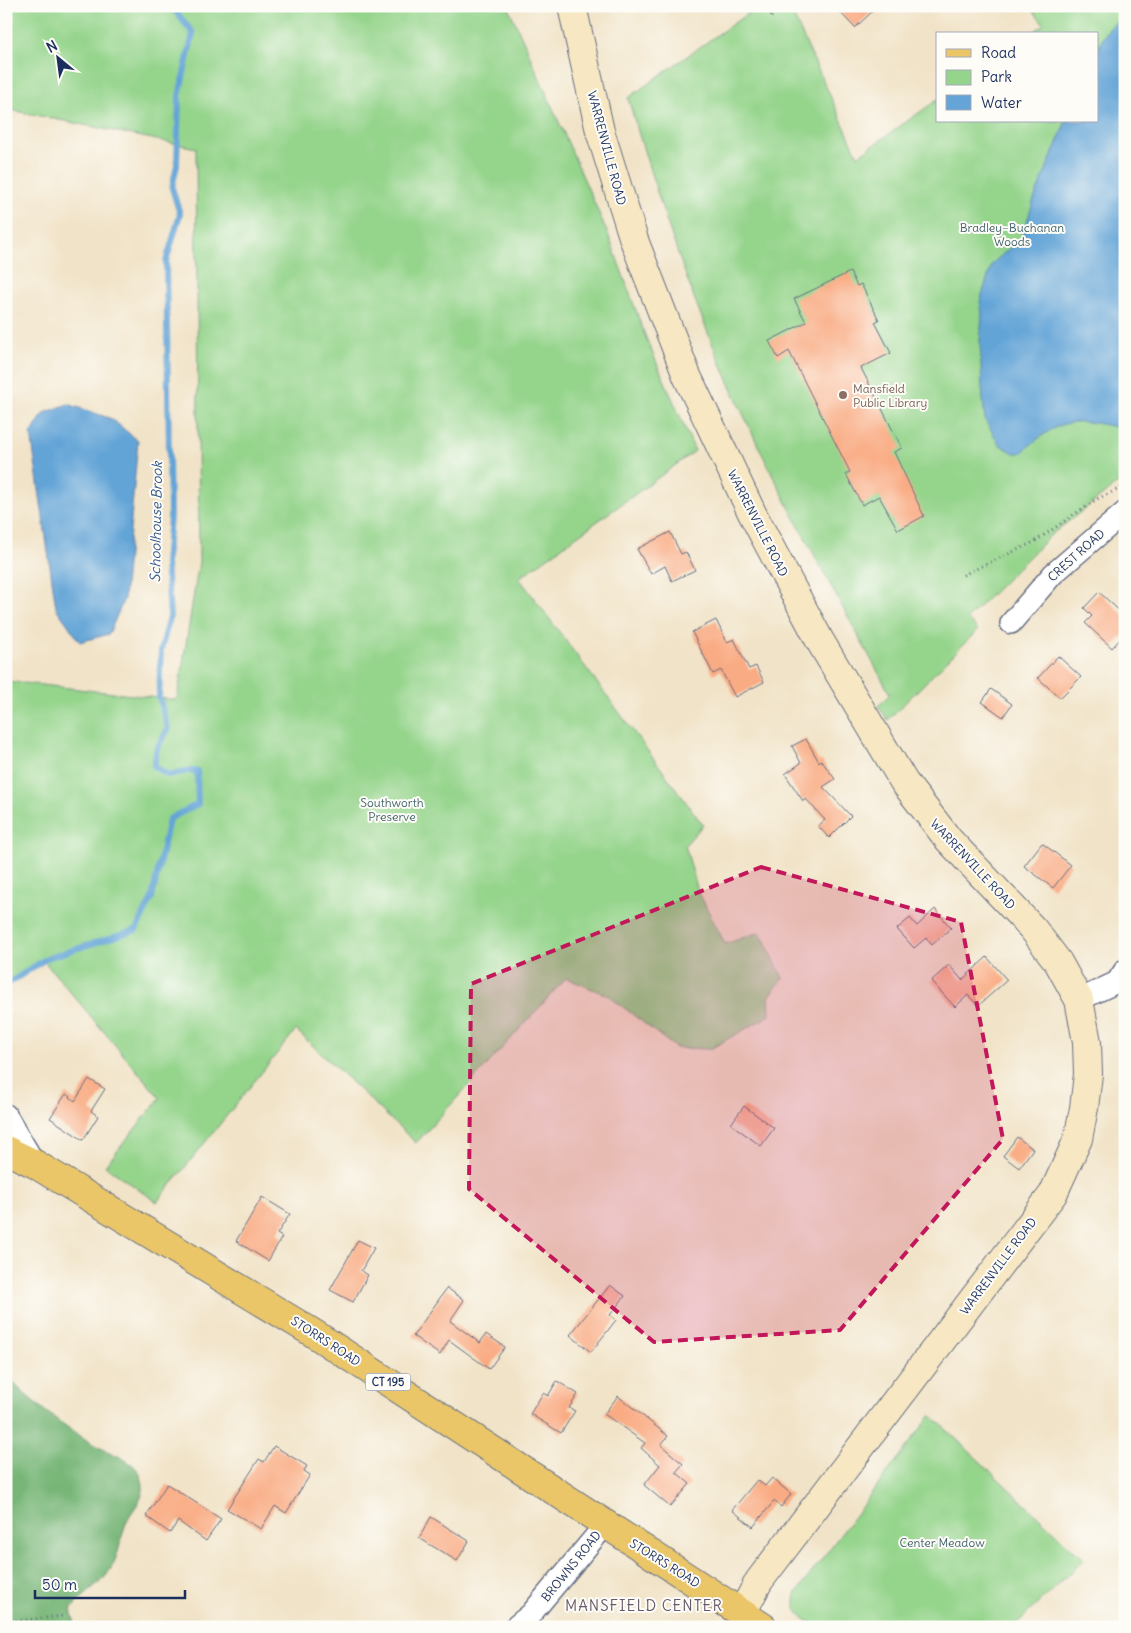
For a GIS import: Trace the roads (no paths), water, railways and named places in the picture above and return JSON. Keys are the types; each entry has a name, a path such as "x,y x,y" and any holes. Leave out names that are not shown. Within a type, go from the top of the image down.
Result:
{"main road":[{"name":"WARRENVILLE ROAD","path":"572,6 600,131 634,240 687,376 752,513 820,641 904,782 948,839 1033,928 1058,962 1078,1000 1087,1042 1088,1074 1078,1139 1053,1194 759,1581 753,1620"},
{"name":"STORRS ROAD","path":"6,1150 35,1164 313,1333 753,1620"}],"street":[{"name":"CREST ROAD","path":"1010,623 1053,574 1125,512"},
{"path":"1078,1000 1122,980"},
{"path":"6,1115 35,1164"},
{"name":"BROWNS ROAD","path":"515,1627 532,1614 605,1524"}],"water":[{"path":"1125,17 1125,429 1092,423 1068,423 1047,432 1021,453 1014,453 1000,445 985,420 980,342 982,313 980,301 992,264 1022,237 1034,199 1066,122 1098,122 1098,54 1104,36 1113,25"},
{"path":"68,404 112,419 138,441 124,599 109,634 80,642 56,608 31,434 44,413"}],"waterway":[{"name":"Schoolhouse Brook","path":"6,985 47,958 136,930 152,898 169,819 198,804 197,771 168,775 154,766 157,748 168,729 159,697 161,650 170,616 166,563 170,517 166,262 180,214 172,188 177,165 179,96 193,33 171,6"}],"place":[{"name":"Mansfield Public Library","path":"843,395"}],"district":[{"name":"MANSFIELD CENTER","path":"644,1605"}],"park label":[{"name":"Bradley–Buchanan Woods","path":"1012,234"},
{"name":"Southworth Preserve","path":"392,809"},
{"name":"Center Meadow","path":"942,1542"}]}
